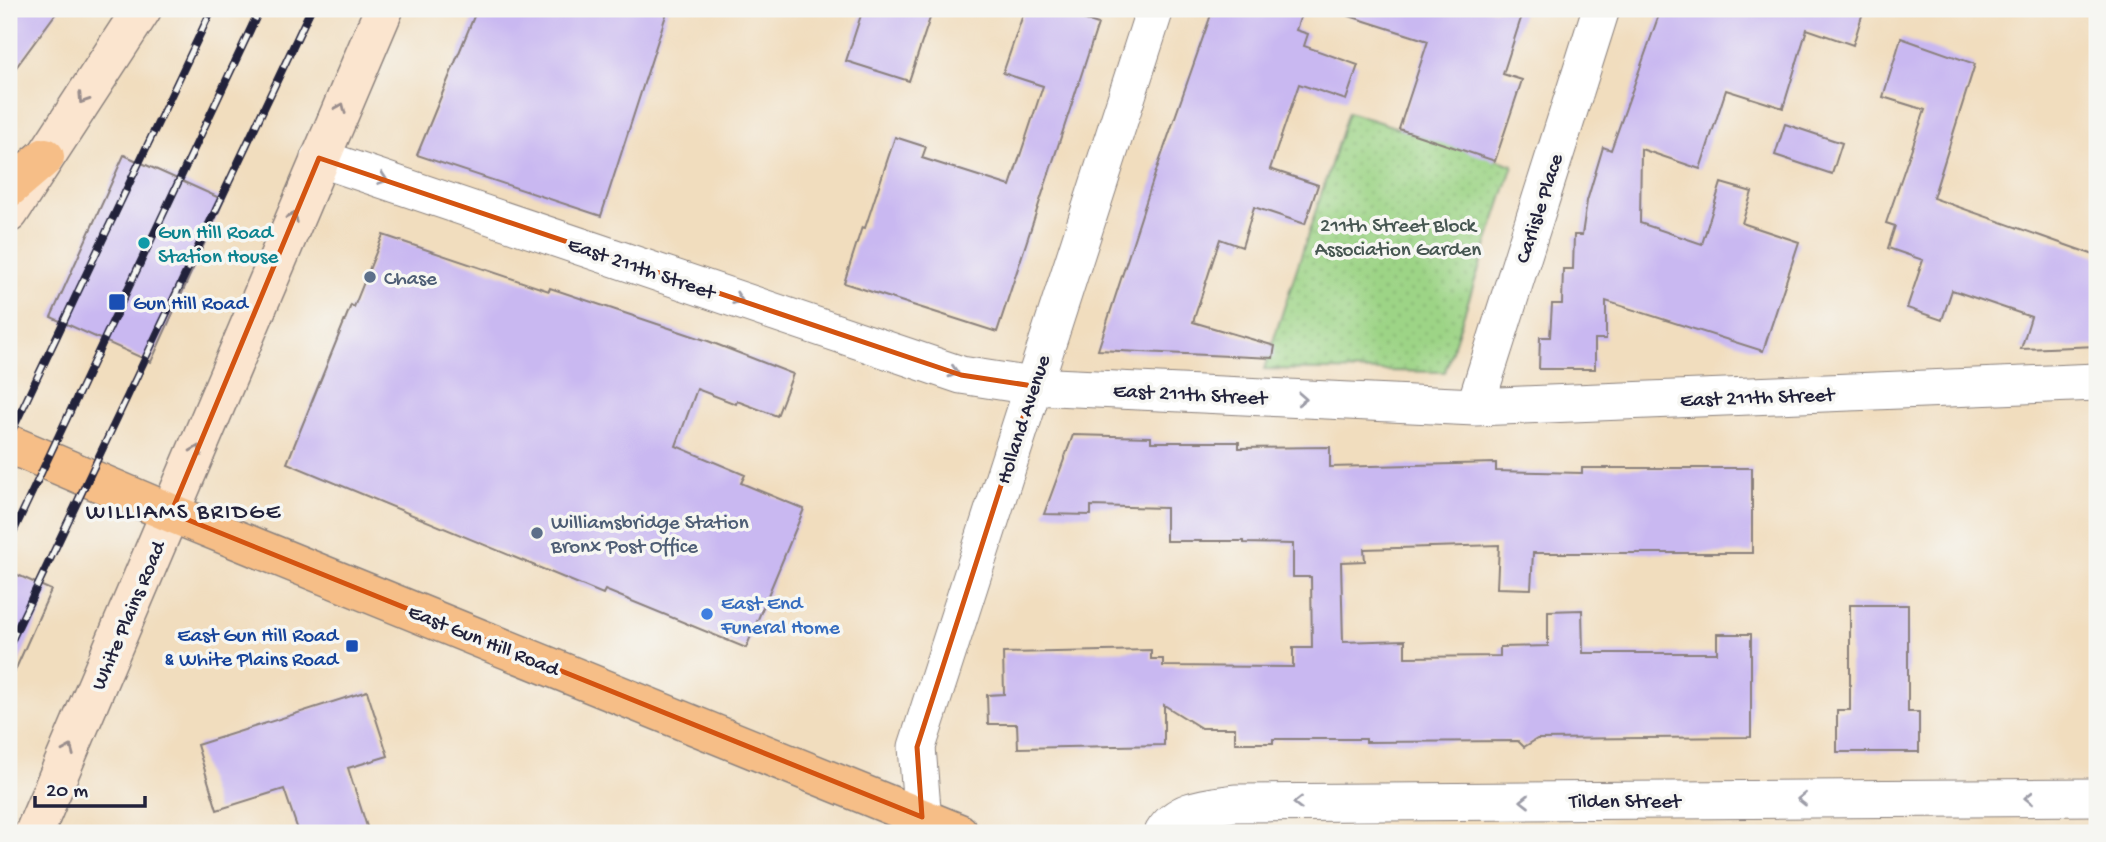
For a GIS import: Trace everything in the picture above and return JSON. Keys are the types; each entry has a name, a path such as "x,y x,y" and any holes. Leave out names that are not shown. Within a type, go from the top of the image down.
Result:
{"main road":[{"path":"9,213 142,9"},
{"name":"White Plains Road","path":"34,833 384,9"},
{"path":"9,188 45,157"},
{"name":"East Gun Hill Road","path":"9,444 923,825 959,833"}],"street":[{"name":"Holland Avenue","path":"923,825 917,747 1155,9"},
{"name":"Carlisle Place","path":"1475,407 1601,9"},
{"name":"East 211th Street","path":"319,158 961,375 1033,386 1475,407 2097,382"},
{"name":"Tilden Street","path":"1163,833 1170,821 1196,808 1234,803 2097,797"}],"highlighted area":[{"path":"319,158 961,375 1033,386 917,747 922,817 171,513"}],"green space":[{"name":"211th Street Block Association Garden","path":"1348,112 1513,165 1445,372 1264,369"}],"building":[{"path":"9,9 59,9 9,77"},
{"path":"477,9 668,9 601,216 417,155"},
{"path":"863,9 933,9 909,81 846,61"},
{"path":"1025,9 1053,9 1098,24 997,332 844,283 895,137 926,147 922,158 1010,186 1043,86 1003,73"},
{"path":"1213,9 1303,9 1296,30 1308,34 1304,46 1358,65 1346,100 1299,84 1270,169 1318,185 1305,224 1254,207 1242,247 1220,239 1193,322 1275,346 1273,358 1098,350 1154,177"},
{"path":"1347,9 1524,9 1503,74 1522,80 1495,161 1399,129 1428,41 1346,15"},
{"path":"1661,9 1864,9 1853,45 1807,29 1783,108 1726,90 1700,169 1641,149 1640,223 1702,244 1721,183 1752,192 1742,223 1799,242 1763,351 1606,301 1606,339 1595,339 1595,369 1539,369 1540,337 1550,337 1552,304 1562,304 1563,269 1573,269 1574,235 1582,235 1587,201 1603,147 1611,150"},
{"path":"1901,38 1975,64 1933,198 2097,256 2097,346 2021,349 2031,317 1952,290 1942,320 1907,308 1923,260 1888,248 1895,226 1886,223 1925,110 1883,97"},
{"path":"1785,124 1842,143 1832,174 1775,155"},
{"name":"Gun Hill Road Station House","path":"124,155 224,200 151,362 51,317"},
{"path":"383,235 708,341 793,374 777,416 697,389 676,446 745,475 741,483 804,509 746,648 605,590 603,594 287,463 351,305 354,307"},
{"path":"1073,435 1151,437 1151,442 1239,442 1239,448 1330,447 1330,467 1496,463 1496,471 1582,473 1582,468 1752,468 1752,553 1533,553 1531,589 1497,588 1499,545 1364,549 1365,561 1341,562 1343,642 1405,640 1405,657 1500,656 1500,647 1548,646 1548,611 1582,610 1583,653 1717,653 1717,634 1751,634 1751,737 1537,739 1524,747 1518,741 1366,742 1366,739 1273,739 1273,743 1235,743 1235,728 1201,728 1164,705 1164,745 1018,748 1017,724 988,724 987,695 1004,694 1003,653 1151,650 1151,659 1163,659 1163,666 1293,667 1293,648 1312,648 1311,577 1293,577 1293,544 1166,541 1166,508 1091,506 1091,515 1044,514"},
{"path":"9,571 51,590 9,684"},
{"path":"1850,605 1908,605 1908,712 1919,712 1919,752 1837,752 1837,710 1850,710"},
{"path":"367,691 388,756 348,768 369,833 299,833 284,789 217,810 197,745"}],"railway":[{"path":"9,437 212,9"},
{"path":"9,541 260,9"},
{"path":"9,646 311,9"}],"place":[{"name":"Gun Hill Road Station House","path":"144,243"},
{"name":"Chase","path":"370,277"},
{"name":"Gun Hill Road","path":"117,302"},
{"name":"Williamsbridge Station Bronx Post Office","path":"537,533"},
{"name":"East End Funeral Home","path":"707,614"},
{"name":"East Gun Hill Road & White Plains Road","path":"352,646"}],"district":[{"name":"WILLIAMS BRIDGE","path":"184,510"}]}
